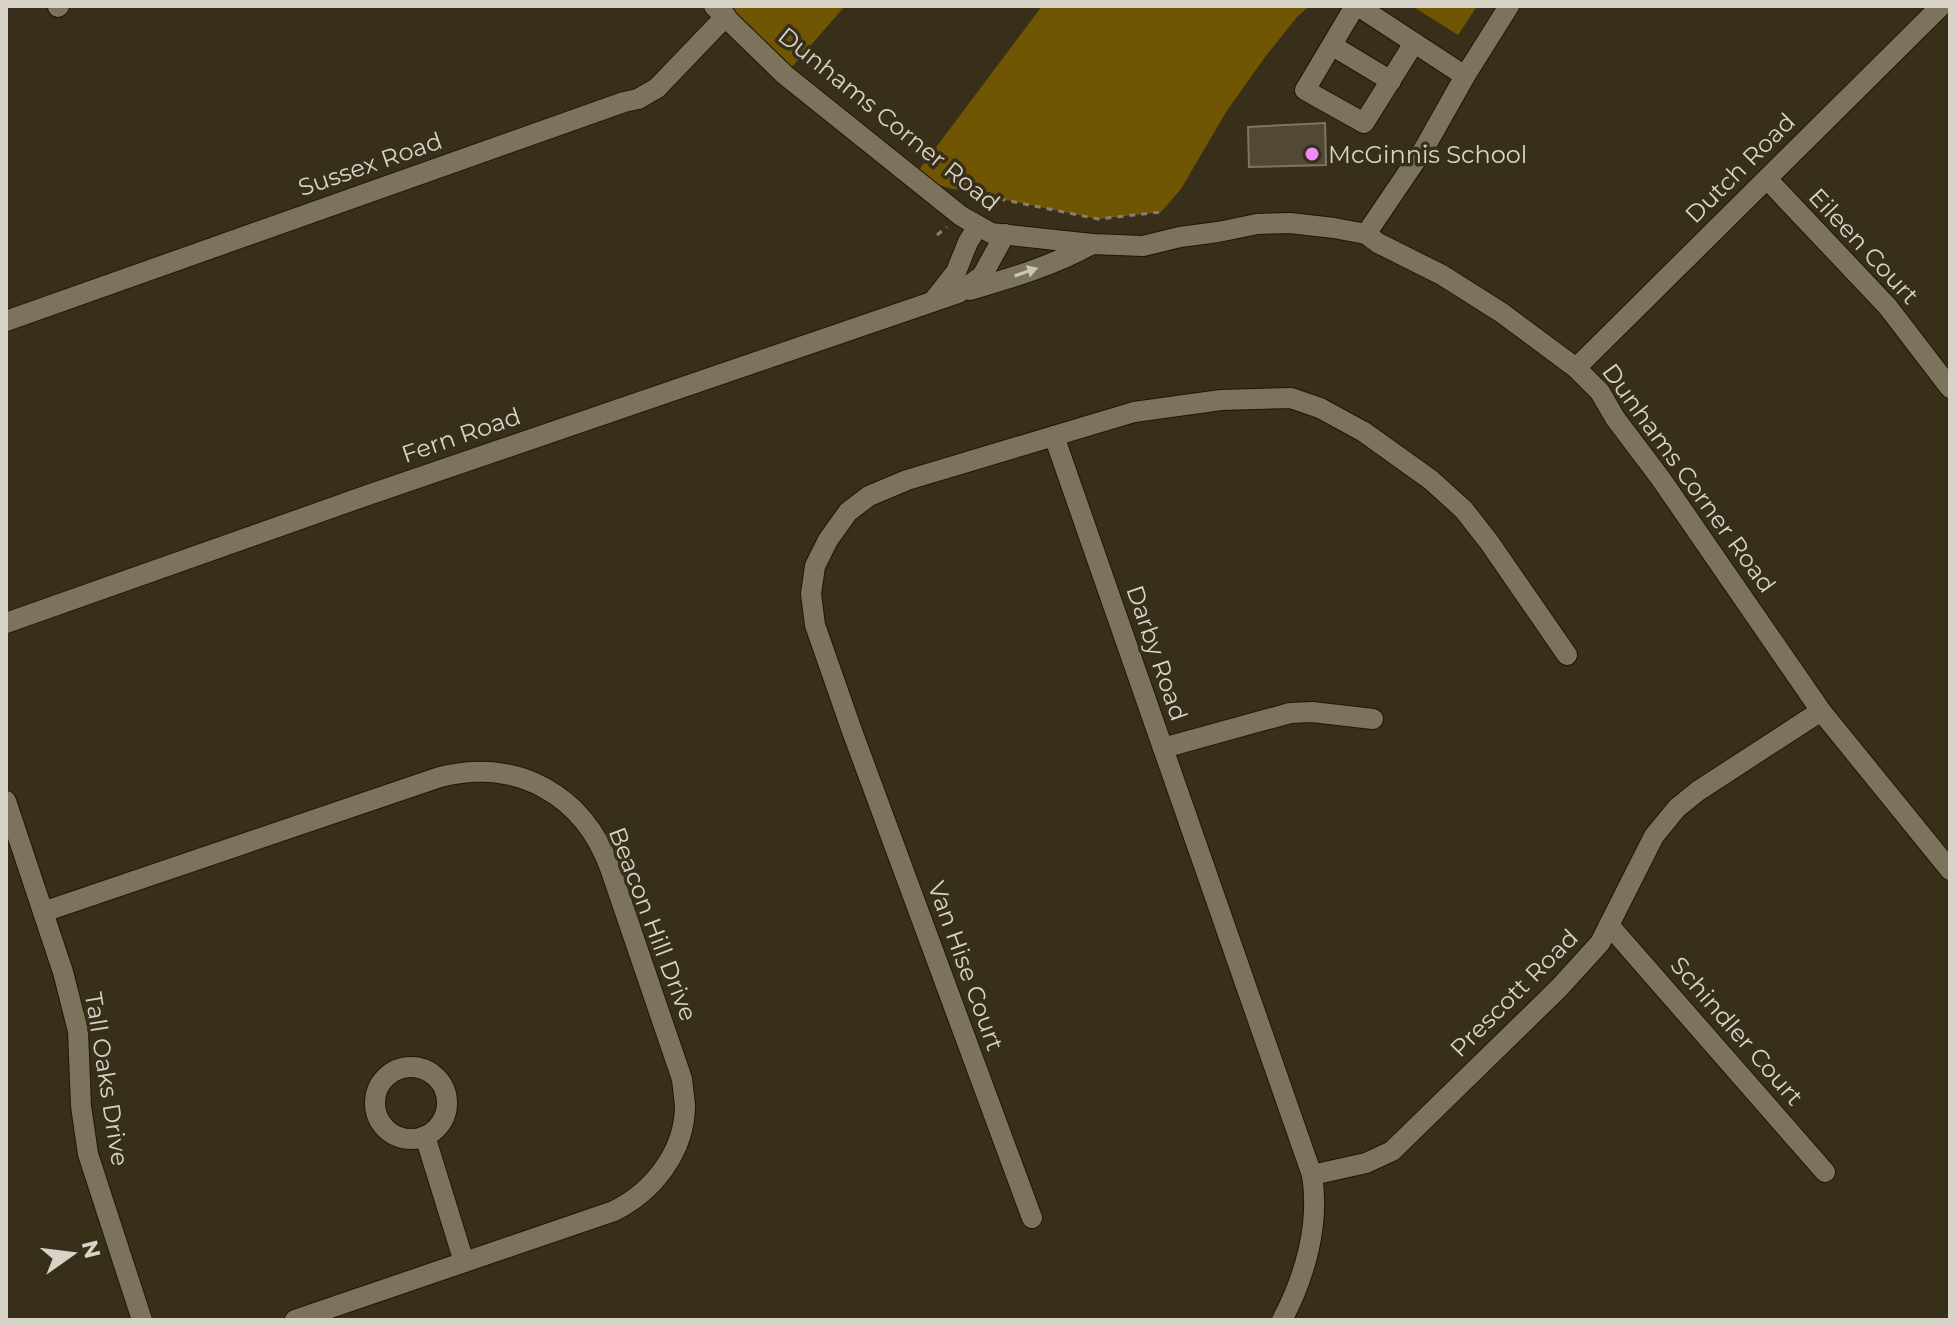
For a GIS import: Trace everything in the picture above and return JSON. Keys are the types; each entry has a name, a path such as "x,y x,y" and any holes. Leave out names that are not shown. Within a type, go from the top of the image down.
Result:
{"street":[{"path":"1414,43 1364,123 1305,90 1357,6 1465,76"},
{"path":"1366,234 1425,147 1509,6"},
{"name":"Dutch Road","path":"1576,368 1941,6"},
{"name":"Dunhams Corner Road","path":"720,11 785,75 961,216 991,233 1143,246 1268,223 1290,223 1366,234 1388,249 1442,275 1524,328 1576,368 1600,392 1615,418 1661,479 1821,711 1950,870"},
{"name":"Sussex Road","path":"6,321 638,99 657,88 720,11"},
{"path":"1333,46 1391,81"},
{"name":"Eileen Court","path":"1767,179 1888,307 1950,388"},
{"path":"934,300 956,272 978,226"},
{"name":"Fern Road","path":"6,623 958,293 982,276 1005,234"},
{"path":"958,293 1037,268 1092,244"},
{"path":"1054,436 1134,412 1221,400 1291,398 1320,408 1364,432 1431,480 1464,510 1567,655"},
{"name":"Van Hise Court","path":"1032,1218 852,731 815,625 811,594 815,566 828,540 848,512 869,496 907,480 1054,436"},
{"name":"Darby Road","path":"1054,436 1312,1175 1314,1202 1308,1254 1282,1320"},
{"name":"Prescott Road","path":"1312,1175 1366,1163 1392,1151 1559,988 1600,943 1654,836 1677,808 1821,711"},
{"path":"1163,748 1290,713 1312,712 1373,719"},
{"name":"Beacon Hill Drive","path":"43,912 454,774 482,771 511,775 538,784 562,799 583,818 599,842 682,1079 684,1116 679,1140 661,1173 645,1191 625,1205 602,1215 295,1320"},
{"name":"Tall Oaks Drive","path":"6,801 63,972 78,1031 81,1106 88,1154 142,1320"},
{"name":"Schindler Court","path":"1609,925 1825,1172"},
{"path":"425,1136 464,1262"}],"path":[{"path":"985,196 1098,219 1161,212"}],"shaded area":[{"path":"715,6 845,6 785,75"},
{"path":"1042,6 1309,6 1265,57 1226,112 1181,189 1161,212 1098,219 913,178"},
{"path":"1412,6 1477,6 1458,35"}],"building":[{"path":"1325,123 1326,165 1249,167 1248,127"}],"place":[{"name":"McGinnis School","path":"1312,154"}]}
